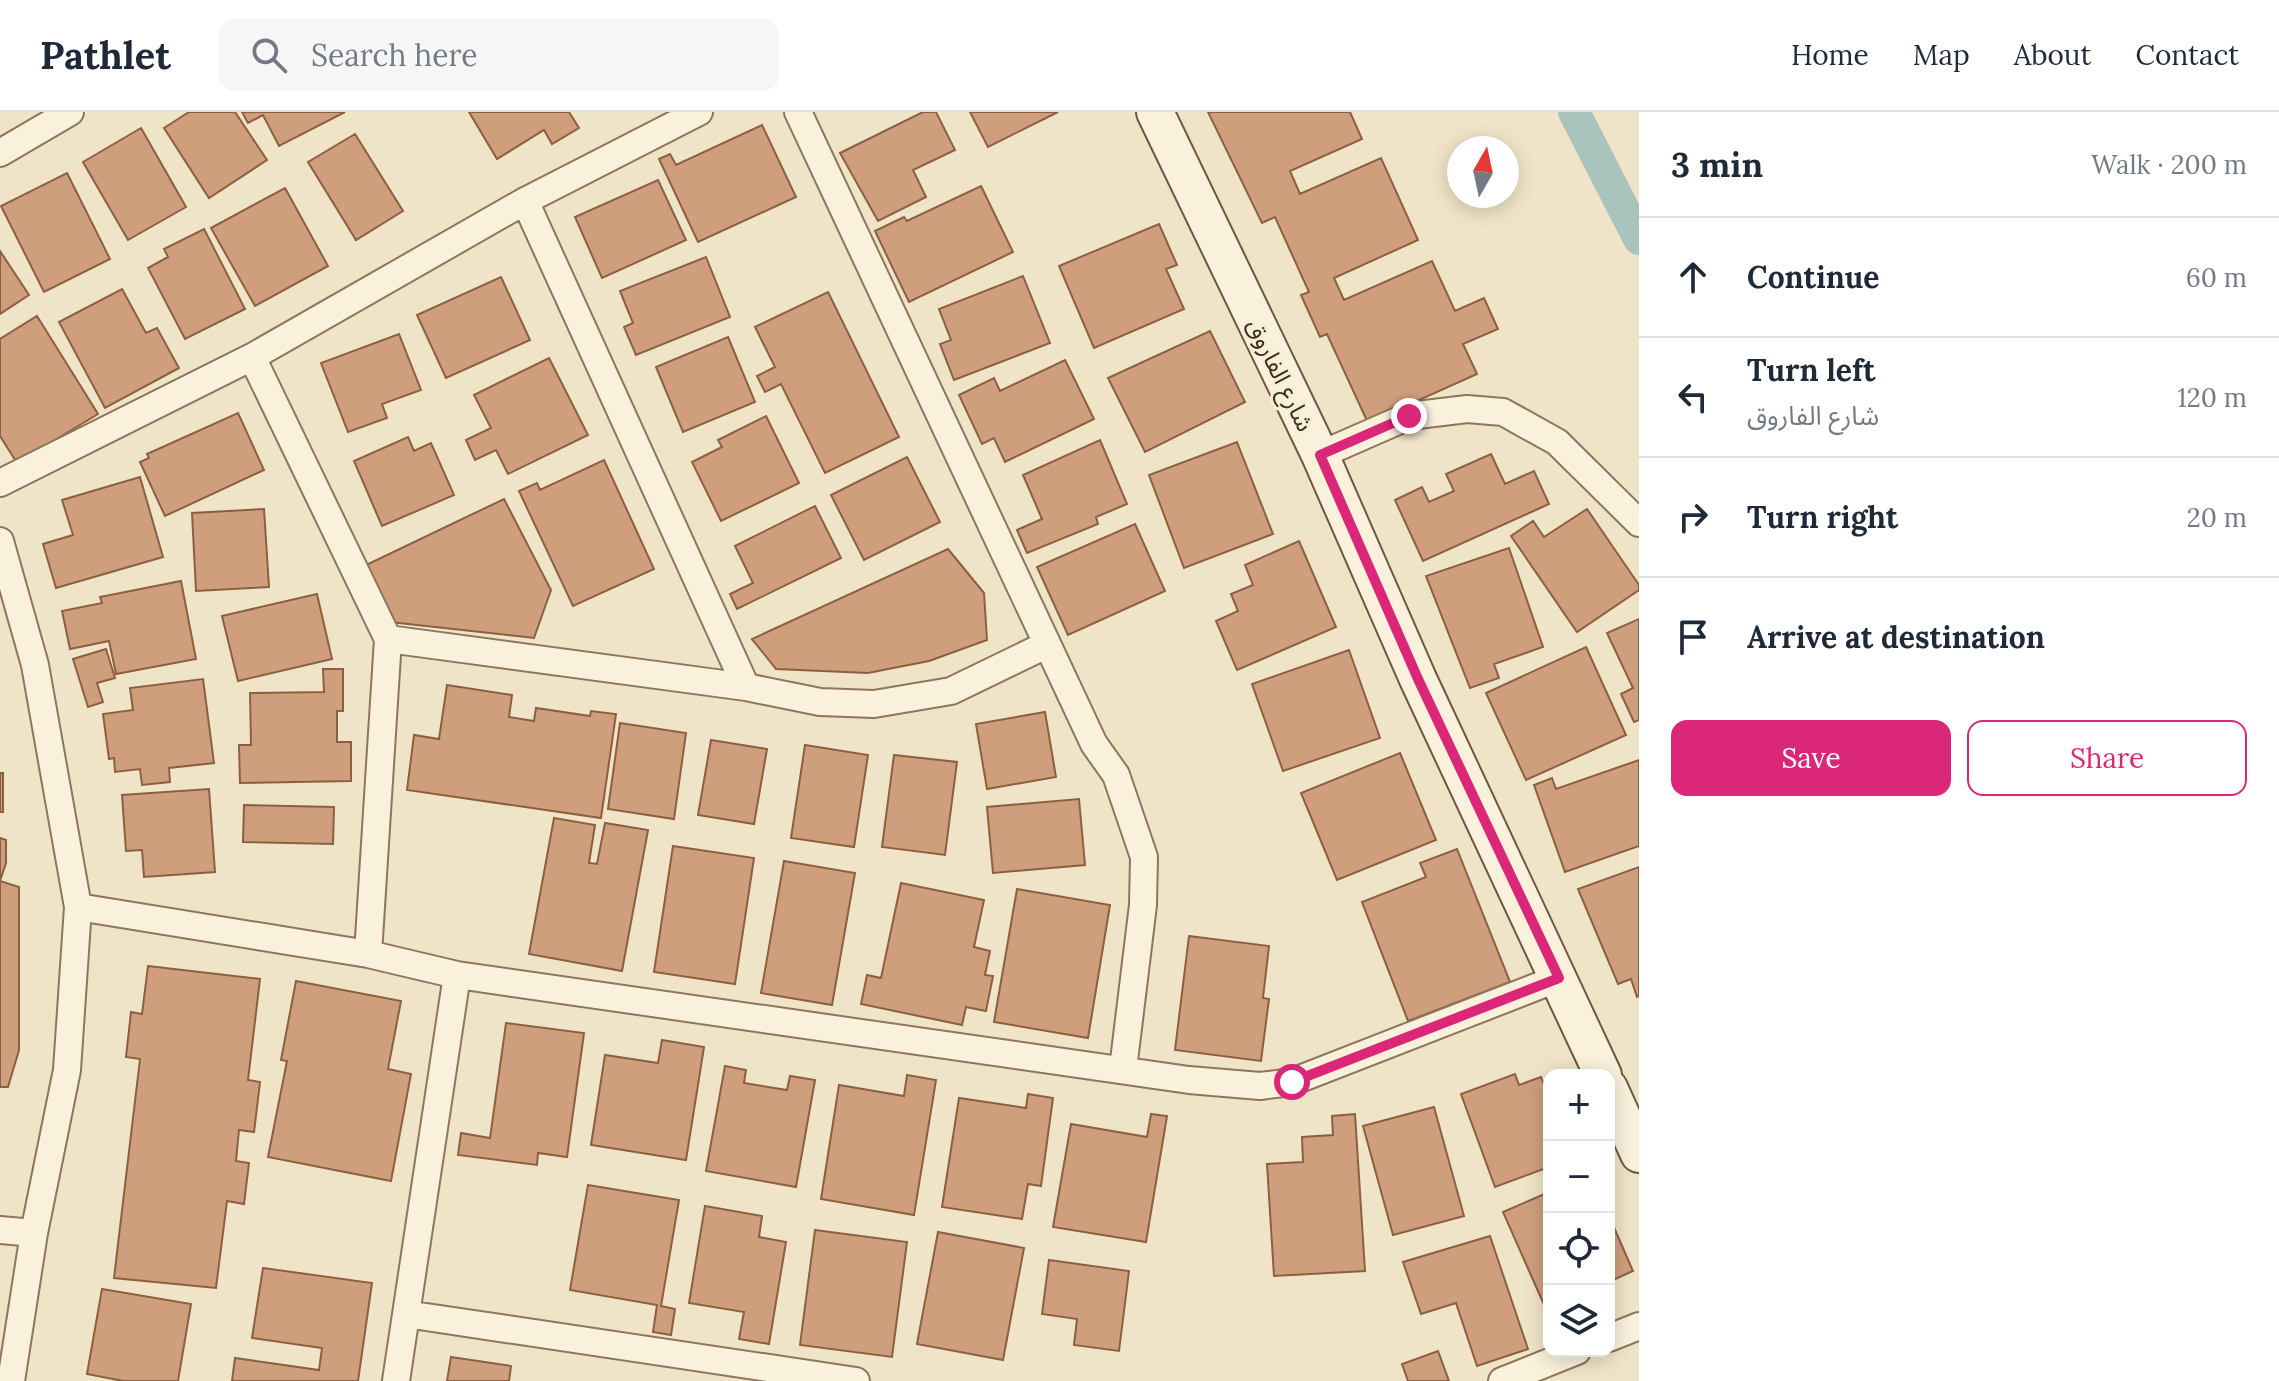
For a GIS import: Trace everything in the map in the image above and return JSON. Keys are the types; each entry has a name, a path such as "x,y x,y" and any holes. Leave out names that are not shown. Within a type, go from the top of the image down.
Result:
{"main road":[{"name":"شارع الفاروق","path":"1155,112 1320,455 1424,692 1600,1069"},
{"path":"1615,1101 1639,1154"}],"street":[{"path":"0,153 70,112"},
{"path":"0,483 252,357 525,201 699,112"},
{"path":"798,112 1046,645 1094,744 1116,775 1144,857 1143,905 1123,1069"},
{"path":"525,201 746,687"},
{"path":"252,357 388,639 368,954"},
{"path":"1320,455 1409,416 1467,409 1503,412 1557,442 1639,523"},
{"path":"0,541 35,665 78,907 67,1070 34,1233 11,1381"},
{"path":"388,639 746,687 820,702 874,704 951,691 1046,645"},
{"path":"78,907 368,954 457,975 1260,1086 1292,1082 1559,978"},
{"path":"396,1381 457,975"},
{"path":"0,1230 34,1233"},
{"path":"406,1314 856,1381"},
{"path":"1615,1336 1639,1326"},
{"path":"1502,1381 1562,1357"}],"building":[{"path":"189,112 235,112 267,160 209,198 164,128"},
{"path":"242,112 345,112 279,146 263,115 248,123"},
{"path":"469,112 569,112 579,128 552,144 544,130 497,159"},
{"path":"923,112 936,112 955,150 913,170 926,197 878,221 840,153"},
{"path":"970,112 1058,112 988,147"},
{"path":"1208,112 1350,112 1362,139 1290,171 1300,194 1381,158 1418,240 1334,278 1344,300 1432,261 1455,311 1484,298 1498,329 1463,344 1477,374 1368,423 1327,334 1320,337 1301,295 1309,292 1275,217 1262,223"},
{"path":"762,125 796,197 698,242 659,159 670,154 676,165"},
{"path":"141,128 186,207 128,240 83,162"},
{"path":"355,134 403,211 356,240 308,162"},
{"path":"67,173 110,259 44,292 1,206"},
{"path":"658,180 686,240 602,278 575,217"},
{"path":"981,186 1013,252 909,302 875,231 904,217 907,221"},
{"path":"285,188 328,266 255,306 211,228"},
{"path":"1159,224 1177,265 1166,269 1184,309 1094,348 1059,266"},
{"path":"204,229 245,309 185,339 148,268 168,257 164,249"},
{"path":"0,251 29,295 0,314"},
{"path":"706,257 730,317 636,355 624,327 633,323 620,291"},
{"path":"1023,276 1050,343 954,380 940,344 951,340 939,309"},
{"path":"501,277 530,340 446,378 417,315"},
{"path":"122,289 146,333 157,328 179,368 105,408 59,322"},
{"path":"828,292 899,437 825,473 781,384 765,392 757,376 775,367 755,327"},
{"path":"37,316 98,414 17,463 0,436 0,339"},
{"path":"1210,331 1245,402 1145,452 1108,378"},
{"path":"399,334 421,390 382,404 387,418 348,432 321,363"},
{"path":"728,337 755,402 683,432 656,367"},
{"path":"549,358 588,435 508,474 496,450 475,460 466,440 491,428 474,395"},
{"path":"1065,360 1094,419 1005,462 994,438 982,444 959,395 994,378 1000,391"},
{"path":"238,413 264,470 165,516 140,462 149,458 147,454"},
{"path":"766,416 799,483 721,521 692,462 722,447 718,440"},
{"path":"408,437 414,451 431,443 454,495 382,526 354,461"},
{"path":"1100,440 1127,504 1096,517 1098,524 1027,553 1017,530 1042,519 1023,475"},
{"path":"1237,442 1273,534 1184,568 1149,475"},
{"path":"1491,454 1505,484 1534,471 1549,504 1423,561 1395,500 1422,487 1429,502 1454,491 1446,474"},
{"path":"907,457 940,522 864,560 831,495"},
{"path":"604,460 654,569 573,606 519,491 537,483 540,490"},
{"path":"140,477 163,557 56,588 43,544 73,535 62,500"},
{"path":"504,499 551,590 534,638 390,622 362,567"},
{"path":"815,506 841,558 737,609 730,594 753,583 735,546"},
{"path":"264,509 269,587 196,591 192,513"},
{"path":"1587,509 1639,585 1639,590 1577,632 1511,536 1533,521 1544,537"},
{"path":"1135,524 1165,591 1068,635 1037,567"},
{"path":"1299,541 1336,627 1237,670 1216,621 1238,611 1231,594 1253,585 1245,565"},
{"path":"1509,548 1543,647 1494,664 1499,678 1470,688 1426,576"},
{"path":"948,549 984,593 987,640 929,661 868,673 776,669 752,639"},
{"path":"181,581 196,659 116,674 109,641 70,649 62,611 102,603 100,597"},
{"path":"317,594 332,659 238,681 222,616"},
{"path":"1639,619 1639,720 1634,722 1621,694 1633,688 1607,633"},
{"path":"1586,647 1626,735 1526,780 1486,693"},
{"path":"106,649 115,678 97,683 103,702 88,707 73,659"},
{"path":"1349,650 1380,738 1283,771 1252,684"},
{"path":"323,669 343,669 343,711 337,711 337,742 351,742 351,781 240,783 239,745 251,745 250,693 324,692"},
{"path":"203,679 214,763 169,768 170,782 142,785 140,769 115,772 114,758 109,759 103,714 133,710 130,688"},
{"path":"447,685 512,695 509,717 534,721 536,708 590,716 591,711 616,714 601,818 407,790 414,735 439,739"},
{"path":"1045,712 1056,777 987,789 976,724"},
{"path":"620,723 686,733 674,819 608,809"},
{"path":"711,740 767,749 754,824 698,815"},
{"path":"805,745 868,755 854,847 791,838"},
{"path":"1400,753 1436,840 1337,880 1301,793"},
{"path":"894,755 957,762 945,855 882,847"},
{"path":"1639,760 1639,846 1565,872 1534,785 1552,778 1556,789"},
{"path":"0,773 3,773 3,812 0,812"},
{"path":"209,789 215,872 144,877 142,850 126,851 122,795"},
{"path":"1079,799 1085,865 993,873 987,807"},
{"path":"244,805 334,807 333,844 243,842"},
{"path":"554,818 595,825 589,863 597,864 605,823 648,830 622,971 529,954"},
{"path":"0,838 6,840 6,863 0,881"},
{"path":"673,846 754,858 735,984 654,972"},
{"path":"1457,849 1510,982 1408,1021 1362,902 1426,877 1420,863"},
{"path":"784,861 855,873 832,1005 761,993"},
{"path":"1639,867 1637,997 1631,979 1618,984 1578,889"},
{"path":"0,881 19,887 19,1050 8,1087 0,1087"},
{"path":"901,883 984,900 974,947 990,951 985,975 993,976 986,1011 966,1007 962,1025 861,1004 867,975 881,978"},
{"path":"1017,889 1110,905 1088,1038 994,1022"},
{"path":"1189,936 1269,946 1263,998 1269,999 1261,1061 1175,1050"},
{"path":"148,966 260,979 248,1080 260,1082 254,1132 239,1130 236,1161 249,1163 244,1204 227,1201 216,1288 114,1278 140,1059 126,1057 131,1012 142,1014"},
{"path":"296,981 401,1001 388,1069 411,1074 391,1181 268,1157 287,1061 281,1060"},
{"path":"506,1023 584,1033 567,1157 538,1153 537,1165 458,1155 461,1133 490,1138"},
{"path":"662,1040 704,1047 686,1160 591,1145 605,1055 658,1063"},
{"path":"725,1066 746,1070 744,1083 787,1090 790,1076 815,1080 796,1187 706,1171"},
{"path":"1515,1074 1519,1085 1541,1077 1543,1169 1495,1187 1461,1094"},
{"path":"907,1075 936,1080 914,1215 821,1199 839,1085 904,1096"},
{"path":"1028,1094 1053,1098 1041,1186 1028,1184 1022,1219 942,1207 959,1098 1026,1108"},
{"path":"1434,1107 1464,1216 1393,1235 1363,1126"},
{"path":"1151,1114 1167,1116 1146,1242 1053,1227 1071,1124 1147,1137"},
{"path":"1355,1114 1365,1271 1274,1276 1267,1164 1303,1162 1302,1137 1333,1135 1332,1116"},
{"path":"588,1185 679,1200 661,1306 675,1309 671,1335 653,1332 657,1305 570,1290"},
{"path":"1543,1195 1543,1302 1503,1212"},
{"path":"705,1206 762,1216 759,1237 786,1242 769,1344 739,1339 744,1312 689,1303"},
{"path":"815,1230 907,1242 892,1357 800,1345"},
{"path":"1615,1230 1633,1271 1615,1279"},
{"path":"938,1232 1024,1248 1003,1360 917,1344"},
{"path":"1490,1236 1528,1349 1477,1366 1456,1303 1421,1314 1403,1262"},
{"path":"1049,1260 1129,1271 1119,1351 1074,1345 1077,1319 1042,1314"},
{"path":"263,1268 372,1283 358,1381 232,1381 235,1358 319,1370 322,1348 252,1338"},
{"path":"102,1289 191,1304 178,1381 123,1381 87,1374"},
{"path":"1438,1351 1449,1381 1408,1381 1402,1364"},
{"path":"451,1357 511,1366 509,1381 447,1381"}],"waterway":[{"path":"1574,112 1639,239"}],"route":[{"path":"1292,1082 1559,978 1418,679 1320,455 1409,416"}]}
